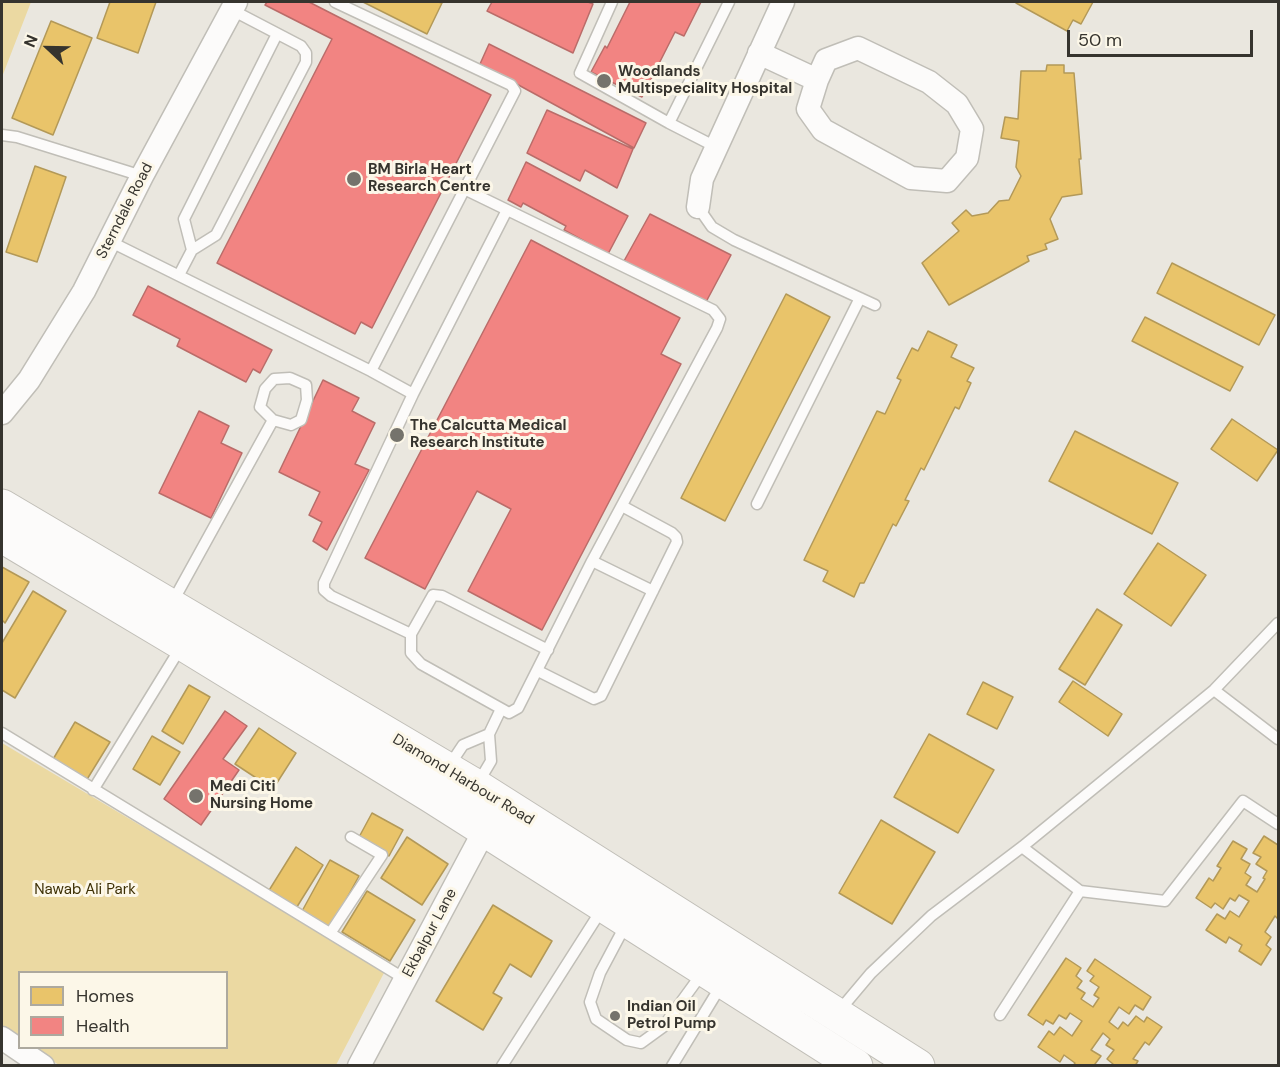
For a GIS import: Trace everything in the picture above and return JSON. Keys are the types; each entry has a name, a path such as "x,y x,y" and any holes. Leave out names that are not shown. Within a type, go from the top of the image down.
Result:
{"main road":[{"name":"Diamond Harbour Road","path":"2,506 171,606 476,805 838,1013 868,1051 918,1065"},
{"name":"Diamond Harbour Road","path":"2,536 183,644 439,782"},
{"name":"Diamond Harbour Road","path":"476,805 616,913 856,1065"}],"street":[{"path":"698,207 702,179 783,2"},
{"name":"Sterndale Road","path":"2,412 29,380 84,291 142,176 234,6"},
{"path":"858,48 928,82 957,104 972,129 967,158 947,181 911,178 823,130 808,109 817,80 826,60 858,48"},
{"path":"759,53 817,80"},
{"name":"Ekbalpur Lane","path":"359,1065 405,979 476,805"},
{"path":"2,1038 18,1049"},
{"path":"19,1049 43,1065"}],"lane":[{"path":"335,2 514,88 515,91 371,371"},
{"path":"612,2 580,73 716,147"},
{"path":"669,123 729,2"},
{"path":"179,275 192,250 216,235 306,62 306,52 301,46 277,34 234,6"},
{"path":"192,250 184,219 277,34"},
{"path":"2,135 17,137 142,176"},
{"path":"464,189 713,310 720,319 592,561 548,650 538,670 518,708 508,713 421,664 411,653 411,634 433,595 442,596 548,650"},
{"path":"698,207 712,227 734,240 875,305"},
{"path":"411,634 331,596 324,590 324,583 413,394 507,210"},
{"path":"109,241 413,394"},
{"path":"757,504 860,298"},
{"path":"290,378 306,385 308,400 301,420 291,425 273,420 260,407 265,389 274,379 290,378"},
{"path":"171,606 273,420"},
{"path":"538,670 594,699 601,696 677,542 676,537 622,506"},
{"path":"592,561 653,591"},
{"path":"838,1013 872,973 931,916 1022,847 1214,690 1278,623"},
{"path":"93,790 183,644"},
{"path":"1214,690 1278,739"},
{"path":"476,805 491,762 489,734 501,709"},
{"path":"2,733 230,873 332,932 405,979"},
{"path":"439,782 463,745 489,734"},
{"path":"1022,847 1080,891 1165,901 1243,801 1278,824"},
{"path":"332,932 381,855 351,837"},
{"path":"1000,1015 1080,891"},
{"path":"616,913 590,1002 596,1020 627,1040 641,1043 663,1027 715,975"},
{"path":"502,1065 616,913"},
{"path":"672,1065 715,975"}],"green space":[{"path":"2,2 31,2 2,77"},
{"name":"Nawab Ali Park","path":"2,743 385,971 336,1065 59,1065 34,1049 228,1049 228,971 18,971 18,1038 2,1028"}],"building: Homes":[{"path":"110,2 156,2 138,53 97,38"},
{"path":"363,2 438,2 442,3 427,34"},
{"path":"1017,2 1093,2 1081,24 1073,20 1067,31"},
{"path":"51,21 92,38 53,135 12,118"},
{"path":"1047,65 1064,65 1064,73 1074,73 1082,194 1062,197 1050,219 1058,239 1045,244 1047,249 1027,256 1029,261 949,305 922,263 959,231 952,223 966,210 972,216 988,213 999,201 1009,200 1021,176 1016,167 1019,141 1001,138 1005,117 1018,119 1021,71 1046,71"},
{"path":"35,166 66,177 37,262 6,252"},
{"path":"1172,263 1275,315 1259,345 1157,293"},
{"path":"786,294 830,317 725,521 681,498"},
{"path":"1145,317 1243,367 1230,391 1132,341"},
{"path":"928,331 957,345 951,357 974,368 967,381 971,383 959,409 955,407 924,470 921,468 905,500 909,501 896,526 893,524 864,583 860,583 854,597 823,581 828,571 804,560 877,411 885,414 901,380 897,378 912,348 918,351"},
{"path":"1232,419 1278,450 1257,481 1211,449"},
{"path":"1075,431 1178,483 1152,534 1049,481"},
{"path":"1158,543 1206,575 1171,626 1124,594"},
{"path":"2,567 29,582 5,623 2,620"},
{"path":"33,591 66,611 15,698 2,690 2,643"},
{"path":"1097,609 1122,625 1085,685 1059,669"},
{"path":"1073,681 1122,714 1108,736 1059,702"},
{"path":"983,682 1013,697 997,729 967,714"},
{"path":"189,685 210,697 183,744 162,731"},
{"path":"75,722 110,742 86,781 52,761"},
{"path":"259,728 296,753 273,789 235,764"},
{"path":"929,734 994,770 958,833 894,797"},
{"path":"152,736 180,752 160,785 133,769"},
{"path":"372,813 403,830 389,856 358,839"},
{"path":"881,820 935,852 892,924 839,893"},
{"path":"1264,836 1278,845 1278,919 1275,916 1265,932 1271,937 1266,945 1271,949 1261,965 1239,951 1242,945 1229,937 1226,943 1206,930 1217,914 1225,919 1230,911 1239,917 1249,901 1239,895 1235,901 1230,898 1223,909 1215,903 1211,908 1196,898 1209,878 1213,881 1221,868 1217,866 1233,841 1247,849 1241,859 1250,864 1245,873 1251,877 1246,885 1257,892 1267,871 1256,864 1261,857 1253,853"},
{"path":"407,837 448,864 422,905 381,878"},
{"path":"296,847 323,865 295,910 268,892"},
{"path":"330,860 359,876 330,929 301,913"},
{"path":"367,891 415,920 390,961 342,932"},
{"path":"493,905 552,941 531,977 510,964 493,993 502,998 483,1030 436,1001"},
{"path":"1066,958 1081,968 1076,976 1082,981 1077,988 1085,993 1081,999 1093,1007 1099,998 1094,995 1099,987 1090,981 1094,976 1087,971 1095,959 1151,997 1143,1010 1135,1005 1129,1014 1119,1007 1109,1022 1118,1029 1123,1022 1128,1026 1136,1016 1144,1022 1147,1017 1162,1027 1149,1045 1145,1042 1133,1059 1138,1061 1135,1066 1113,1066 1107,1059 1114,1050 1106,1045 1110,1039 1103,1033 1091,1050 1101,1056 1095,1064 1097,1066 1073,1066 1075,1063 1064,1055 1060,1062 1038,1047 1049,1031 1054,1035 1060,1027 1072,1036 1082,1021 1070,1013 1066,1019 1059,1015 1053,1024 1046,1020 1043,1025 1028,1015"}],"building: Health":[{"name":"BM Birla Heart Research Centre","path":"267,2 309,2 491,95 372,328 361,322 355,334 217,263 332,39 265,5"},
{"path":"492,2 588,2 593,4 573,53 487,11"},
{"name":"Woodlands Multispeciality Hospital","path":"630,2 701,2 684,36 675,32 642,97 591,72 605,46 607,48"},
{"path":"489,44 646,123 634,148 480,64"},
{"path":"547,110 633,149 617,188 585,170 580,181 527,153"},
{"path":"526,162 628,216 608,254 564,230 566,226 523,203 521,207 508,200"},
{"path":"650,214 731,255 706,302 624,261"},
{"path":"531,240 680,318 661,354 681,364 542,630 468,591 511,509 477,491 425,589 365,558"},
{"path":"148,286 272,350 260,373 253,369 246,382 177,346 180,339 133,315"},
{"path":"323,380 359,398 352,411 375,423 355,464 369,470 327,550 313,541 322,522 309,515 320,492 279,472"},
{"path":"199,411 229,426 221,443 242,453 211,518 159,493"},
{"path":"225,711 247,726 223,759 239,770 201,825 164,799"}],"place":[{"name":"Woodlands Multispeciality Hospital","path":"604,81"},
{"name":"BM Birla Heart Research Centre","path":"354,179"},
{"name":"The Calcutta Medical Research Institute","path":"397,435"},
{"name":"Medi Citi Nursing Home","path":"196,796"},
{"name":"Indian Oil Petrol Pump","path":"615,1016"}]}
